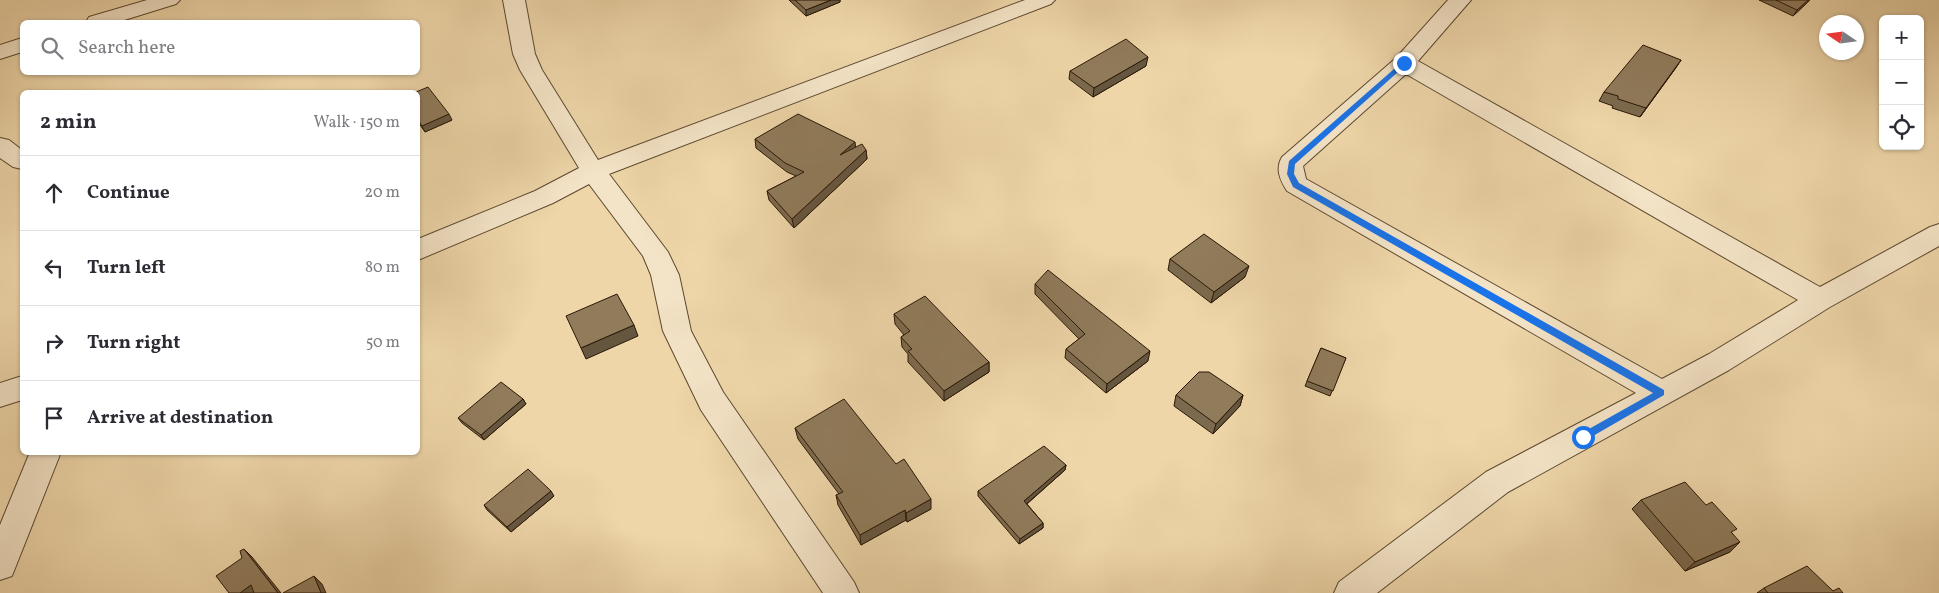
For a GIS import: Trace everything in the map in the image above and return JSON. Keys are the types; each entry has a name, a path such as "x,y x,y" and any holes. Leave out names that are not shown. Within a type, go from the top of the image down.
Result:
{"street":[{"path":"104,20 169,0"},
{"path":"514,0 524,54 531,70 593,172 655,252 665,274 677,331 712,401 842,593"},
{"path":"420,249 544,197 593,172 1044,0"},
{"path":"1460,0 1404,63 1291,163 1290,174 1296,185 1661,393"},
{"path":"0,52 20,46"},
{"path":"1404,63 1820,300"},
{"path":"0,146 20,160"},
{"path":"1351,593 1498,482 1719,362 1820,300 1939,234"},
{"path":"0,395 20,389"},
{"path":"0,565 45,455"}],"building":[{"path":"795,0 831,0 806,10"},
{"path":"1776,0 1808,0 1797,10"},
{"path":"1126,39 1148,57 1094,88 1070,71"},
{"path":"1643,45 1681,60 1646,108 1618,99 1618,96 1604,92"},
{"path":"428,87 449,114 422,126 420,123 420,90"},
{"path":"798,114 855,142 840,155 862,144 866,150 792,219 767,191 804,172 785,163 755,139"},
{"path":"1204,234 1249,266 1214,292 1170,259"},
{"path":"1048,270 1150,351 1107,384 1066,349 1085,334 1035,284"},
{"path":"617,294 634,325 581,348 566,316"},
{"path":"925,296 989,362 944,391 908,351 912,349 901,337 910,331 894,314"},
{"path":"1321,348 1346,358 1333,391 1307,381"},
{"path":"1199,372 1209,372 1243,395 1216,424 1176,395"},
{"path":"501,382 523,399 481,435 458,418"},
{"path":"844,399 896,464 904,459 931,499 906,513 905,510 860,535 836,495 843,492 795,428"},
{"path":"1044,446 1066,465 1024,501 1043,523 1020,539 978,491"},
{"path":"528,469 551,491 507,527 484,505"},
{"path":"1685,482 1706,505 1712,502 1737,529 1731,532 1740,542 1695,562 1641,500"},
{"path":"244,549 278,593 254,593 251,585 240,593 229,593 216,576 242,558 240,551"},
{"path":"1807,566 1833,591 1839,588 1843,593 1768,593 1764,588"},
{"path":"314,576 321,593 283,593"}],"route":[{"path":"1404,63 1291,163 1290,174 1296,185 1661,393 1583,437"}]}
